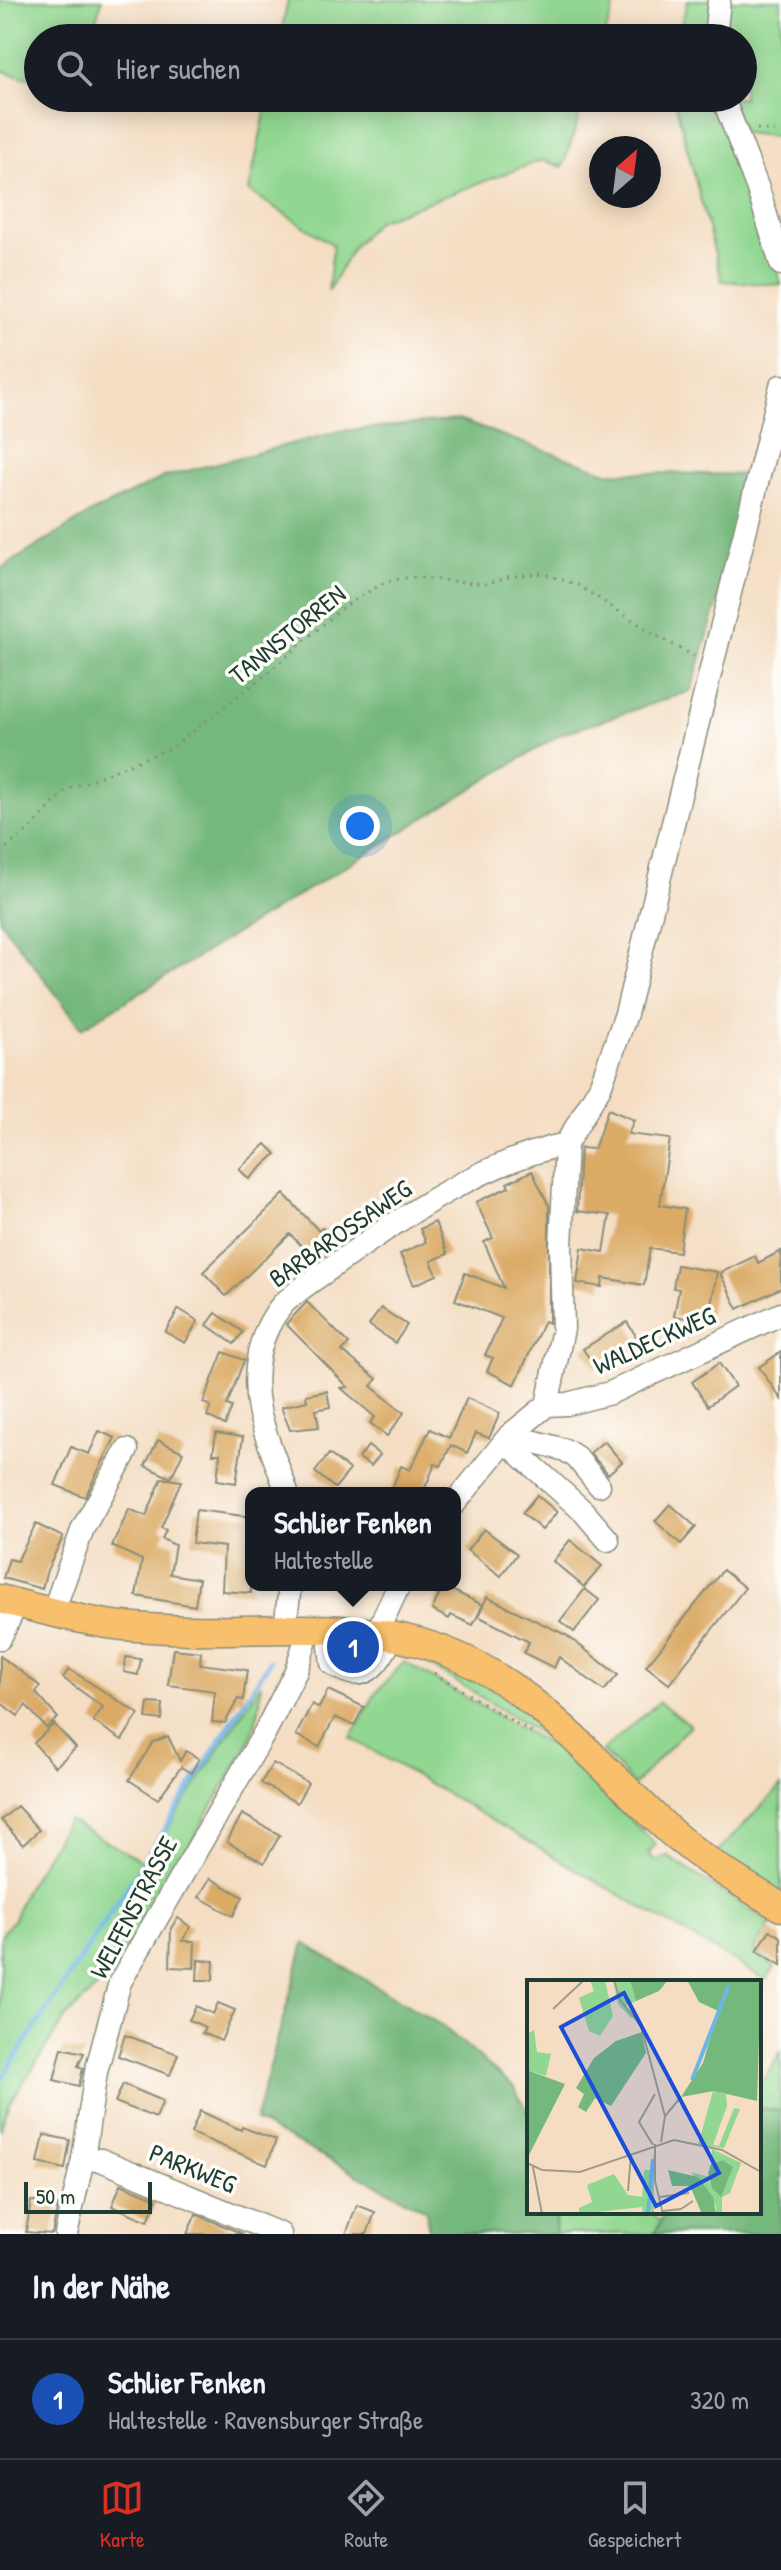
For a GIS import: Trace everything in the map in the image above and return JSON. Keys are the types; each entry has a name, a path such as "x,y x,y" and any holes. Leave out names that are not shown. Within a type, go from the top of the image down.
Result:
{"main road":[{"path":"8,1601 108,1624 190,1630 297,1629 384,1636 433,1648 469,1662 510,1684 596,1756 682,1841 781,1907"}],"street":[{"path":"716,24 719,0"},
{"path":"728,112 758,189 781,264"},
{"path":"461,1496 508,1438 547,1405 563,1329 561,1246 566,1144 600,1087 626,1014 781,386"},
{"name":"BARBAROSSAWEG","path":"285,1487 262,1428 256,1398 259,1354 267,1326 283,1304 381,1232 458,1186 530,1151 566,1144"},
{"name":"WALDECKWEG","path":"547,1405 567,1404 610,1393 781,1314"},
{"path":"508,1438 565,1450 576,1457 599,1485"},
{"path":"508,1438 583,1511 608,1540"},
{"path":"53,1612 83,1528 127,1450"},
{"path":"291,1591 297,1629"},
{"path":"339,1631 330,1647 332,1663 346,1673 360,1675 379,1663 397,1591"},
{"path":"0,1638 8,1601"},
{"name":"WELFENSTRASSE","path":"66,2234 83,2159 96,2072 120,1982 265,1732 296,1671 297,1629"},
{"name":"PARKWEG","path":"83,2159 101,2160 280,2234"}],"path":[{"name":"TANNSTORREN","path":"0,853 31,828 66,790 173,747 269,672 342,608 385,582 410,577 485,584 508,577 541,573 578,585 657,636 711,666"}],"green space":[{"path":"0,0 102,0 94,24 24,24 24,77 0,70"},
{"path":"288,0 616,0 608,24 283,24"},
{"path":"688,0 713,0 710,24 681,24"},
{"path":"727,0 781,0 781,137 743,133 735,112 757,112 757,24 726,24"},
{"path":"265,112 581,112 563,167 542,160 377,221 353,247 328,292 333,245 249,191"},
{"path":"678,112 722,112 770,241 781,285 722,281"},
{"path":"458,420 607,472 756,475 691,691 561,734 82,1028 0,921 0,569 91,513 164,477 340,431"},
{"path":"411,1654 475,1675 548,1725 566,1750"},
{"path":"404,1662 553,1747 656,1844 648,1853 656,1861 667,1856 771,1924 754,1950 775,1967 766,1980 351,1738 375,1694"},
{"path":"261,1684 252,1736 122,1964 66,2017 10,2103 0,2130 0,1936 14,1919 25,1890 68,1820 145,1863"},
{"path":"659,1702 690,1725 634,1785 602,1751"},
{"path":"781,1786 781,1897 714,1855"},
{"path":"304,1943 441,2025 513,2086 527,2110 527,2214 556,2214 555,2234 429,2234 426,2210 255,2121"},
{"path":"781,2052 781,2111 761,2108 761,2084"},
{"path":"761,2108 781,2111 781,2234 655,2234 663,2214 761,2214"},
{"path":"556,2214 651,2214 660,2222 655,2234 555,2234"}],"building":[{"path":"608,1109 634,1120 628,1134 670,1139 660,1205 685,1209 679,1252 650,1248 644,1285 603,1278 602,1287 577,1283 582,1248 604,1252 610,1215 577,1211 580,1148 594,1149"},
{"path":"266,1144 276,1154 249,1179 239,1169"},
{"path":"532,1171 549,1206 549,1323 544,1321 515,1385 487,1371 493,1358 485,1355 502,1318 455,1300 465,1273 504,1288 484,1242 493,1238 476,1202 509,1187 507,1183"},
{"path":"284,1194 319,1231 322,1228 338,1245 316,1261 290,1234 226,1296 203,1272"},
{"path":"435,1222 448,1254 431,1261 437,1275 414,1285 400,1254 426,1242 420,1229"},
{"path":"781,1251 781,1288 738,1309 720,1273 755,1256 758,1263"},
{"path":"677,1265 717,1272 708,1322 674,1316 679,1289 673,1288"},
{"path":"307,1302 349,1344 342,1351 377,1379 371,1386 404,1413 387,1436 370,1423 375,1417 341,1388 348,1387 286,1324"},
{"path":"381,1308 407,1325 395,1343 369,1325"},
{"path":"179,1309 198,1321 185,1343 165,1332"},
{"path":"216,1313 243,1332 234,1344 207,1325"},
{"path":"627,1322 639,1341 596,1368 583,1349"},
{"path":"223,1352 244,1360 227,1405 232,1407 225,1425 207,1416 211,1406 203,1403"},
{"path":"781,1352 781,1399 759,1367"},
{"path":"719,1363 735,1386 708,1406 692,1382"},
{"path":"327,1391 330,1407 316,1410 319,1427 290,1430 281,1407 307,1401 306,1395"},
{"path":"467,1398 500,1413 489,1438 476,1433 467,1453 451,1445 441,1466 435,1464 425,1487 392,1487 401,1466 410,1470 430,1429 449,1438"},
{"path":"99,1431 115,1438 85,1497 55,1485 71,1447 89,1454"},
{"path":"216,1433 243,1437 236,1483 217,1480 220,1454 213,1454"},
{"path":"158,1440 183,1452 171,1478 145,1466"},
{"path":"604,1441 622,1462 608,1474 590,1453"},
{"path":"368,1446 380,1455 371,1466 359,1458"},
{"path":"329,1454 350,1470 336,1487 315,1472"},
{"path":"162,1478 181,1481 161,1528 166,1530 162,1539 175,1545 170,1574 199,1579 195,1606 136,1596 142,1560 112,1546 129,1509 146,1516"},
{"path":"537,1495 557,1512 542,1530 522,1513"},
{"path":"670,1504 696,1527 681,1544 655,1521"},
{"path":"196,1510 245,1516 245,1591 251,1593 222,1591 224,1547 192,1543"},
{"path":"36,1524 63,1537 47,1570 42,1589 3,1578 9,1559 17,1561"},
{"path":"484,1529 517,1554 501,1576 467,1550"},
{"path":"570,1540 602,1566 584,1587 553,1561"},
{"path":"723,1570 745,1588 669,1684 646,1666"},
{"path":"585,1589 599,1600 574,1632 560,1621"},
{"path":"441,1591 454,1591 483,1605 473,1625 451,1615 449,1619 432,1610"},
{"path":"487,1597 566,1635 618,1675 604,1691 559,1657 554,1668 524,1653 529,1642 478,1616"},
{"path":"173,1649 201,1652 200,1664 247,1670 243,1700 238,1699 225,1723 212,1722 215,1691 168,1685"},
{"path":"0,1656 40,1686 36,1693 58,1718 46,1728 26,1705 18,1716 0,1702"},
{"path":"126,1657 141,1659 138,1675 124,1672"},
{"path":"69,1669 139,1714 122,1740 93,1721 103,1707 63,1678"},
{"path":"328,1690 364,1707 354,1726 335,1717 319,1747 296,1735 312,1704 319,1708"},
{"path":"148,1703 163,1704 162,1720 146,1718"},
{"path":"54,1724 76,1748 55,1767 34,1743"},
{"path":"168,1736 180,1761 186,1751 199,1759 191,1773 181,1767 158,1799 129,1780 153,1742"},
{"path":"273,1763 308,1783 297,1803 261,1783"},
{"path":"17,1806 39,1830 23,1845 1,1820"},
{"path":"242,1814 280,1835 264,1863 227,1842"},
{"path":"210,1878 243,1897 233,1916 199,1897"},
{"path":"178,1918 191,1927 182,1941 195,1941 194,1968 170,1967 171,1928"},
{"path":"770,1930 781,1937 781,1965 757,1951"},
{"path":"198,1960 214,1961 213,1980 197,1980"},
{"path":"218,2003 235,2010 221,2041 202,2033 205,2027 189,2020 196,2006 213,2014"},
{"path":"125,2035 178,2054 170,2075 118,2056"},
{"path":"62,2048 84,2053 78,2066 83,2068 79,2086 54,2080"},
{"path":"123,2084 163,2101 156,2118 115,2102"},
{"path":"200,2111 241,2130 242,2127 276,2140 267,2165 191,2133"},
{"path":"44,2135 70,2140 65,2169 38,2163"},
{"path":"121,2184 157,2199 148,2221 112,2206"},
{"path":"31,2201 58,2205 52,2234 26,2232"},
{"path":"357,2205 375,2212 367,2234 346,2234"},
{"path":"196,2214 243,2234 187,2234"}],"waterway":[{"path":"0,2081 138,1871 270,1661"}],"place":[{"name":"Schlier Fenken","path":"353,1647"}]}
